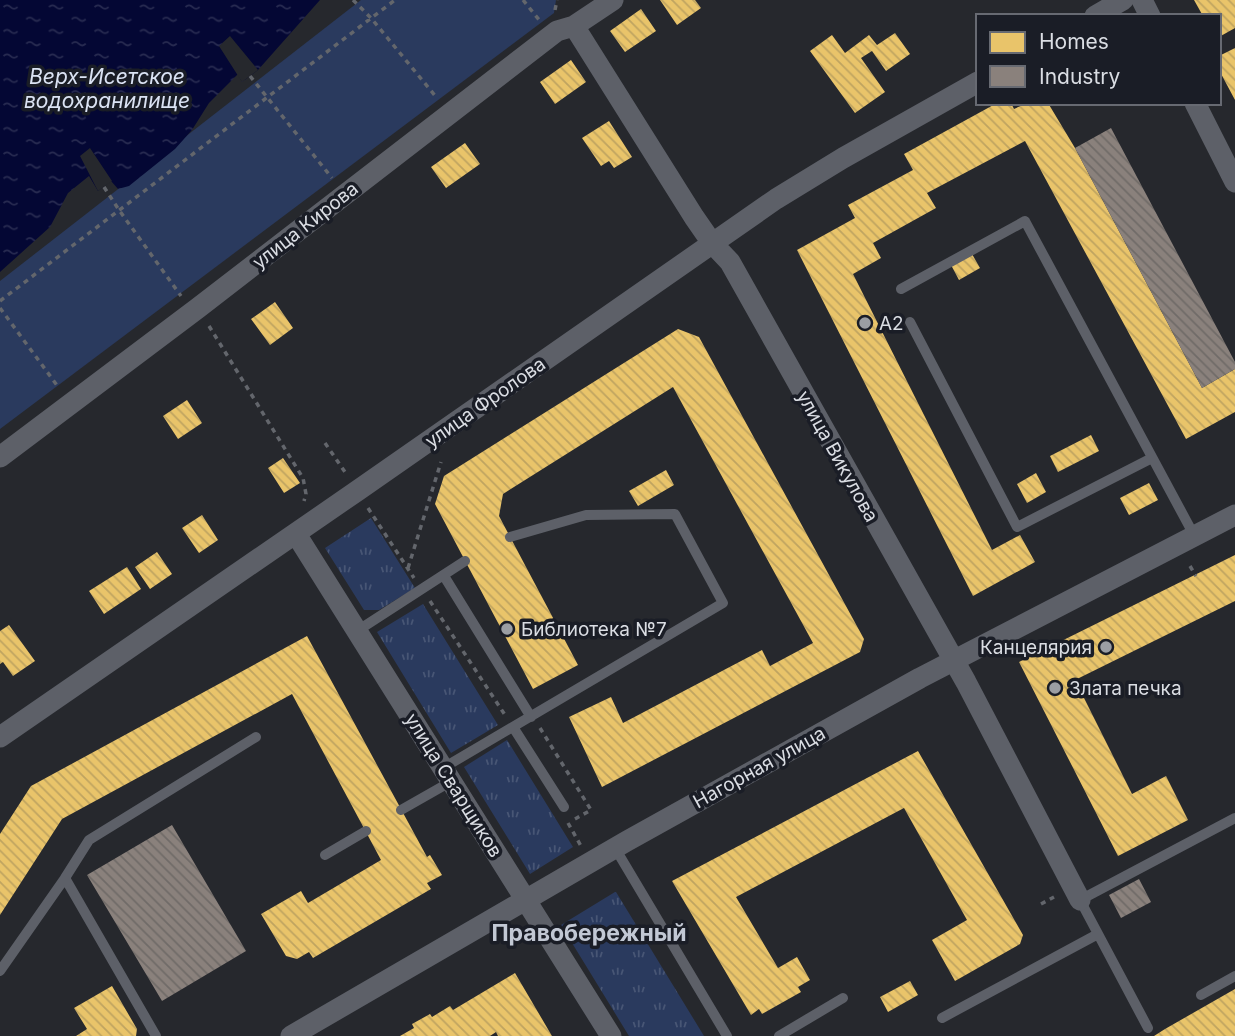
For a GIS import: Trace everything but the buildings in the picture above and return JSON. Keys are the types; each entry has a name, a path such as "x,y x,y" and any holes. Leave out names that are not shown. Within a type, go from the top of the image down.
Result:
{"street":[{"name":"улица Кирова","path":"0,457 191,304 557,31 574,26 613,0"},
{"path":"1098,14 1123,0"},
{"name":"улица Викулова","path":"574,26 712,243 730,262 953,660 1080,900"},
{"name":"улица Фролова","path":"0,737 776,199 976,83"},
{"path":"1196,105 1235,182"},
{"name":"Нагорная улица","path":"291,1036 615,848 953,660 1235,515"},
{"name":"улица Сварщиков","path":"296,534 611,1036"}],"lane":[{"path":"901,289 1025,221 1195,537"},
{"path":"910,322 1017,527 1152,458"},
{"path":"401,810 513,727 723,603 674,514 586,514 510,537"},
{"path":"357,631 465,561"},
{"path":"444,576 531,717"},
{"path":"513,727 564,807"},
{"path":"0,971 89,840 256,737"},
{"path":"1148,1028 1080,900 1235,818"},
{"path":"325,855 366,831"},
{"path":"615,848 727,1036"},
{"path":"65,878 156,1036"},
{"path":"942,1018 1098,934"},
{"path":"1201,995 1235,975"},
{"path":"779,1036 843,998"}],"path":[{"path":"353,0 443,105"},
{"path":"0,301 395,0"},
{"path":"523,0 545,28"},
{"path":"250,76 338,185"},
{"path":"104,187 191,304 303,478 306,494 296,534"},
{"path":"0,308 62,393"},
{"path":"325,443 513,727 539,727 591,810 567,823 591,863"},
{"path":"408,568 441,462"},
{"path":"1190,566 1196,576"}],"green space":[{"path":"361,0 556,0 554,13 0,429 0,281"},
{"path":"371,518 415,588 379,610 364,610 325,548"},
{"path":"423,604 498,725 451,753 377,632"},
{"path":"507,740 573,847 530,874 464,767"},
{"path":"616,892 704,1036 629,1036 561,925"}],"water":[{"name":"Верх-Исетское водохранилище","path":"0,0 320,0 258,70 242,82 238,74 209,103 192,130 175,149 129,186 118,189 111,181 98,191 89,176 68,193 50,227 0,272"}],"pier":[{"path":"230,36 258,70 242,82 219,46"},
{"path":"90,148 112,181 98,191 80,156"}],"place":[{"name":"А2","path":"865,323"},
{"name":"Библиотека №7","path":"507,629"},
{"name":"Канцелярия","path":"1106,647"},
{"name":"Злата печка","path":"1055,688"}],"district":[{"name":"Правобережный","path":"589,933"}]}
